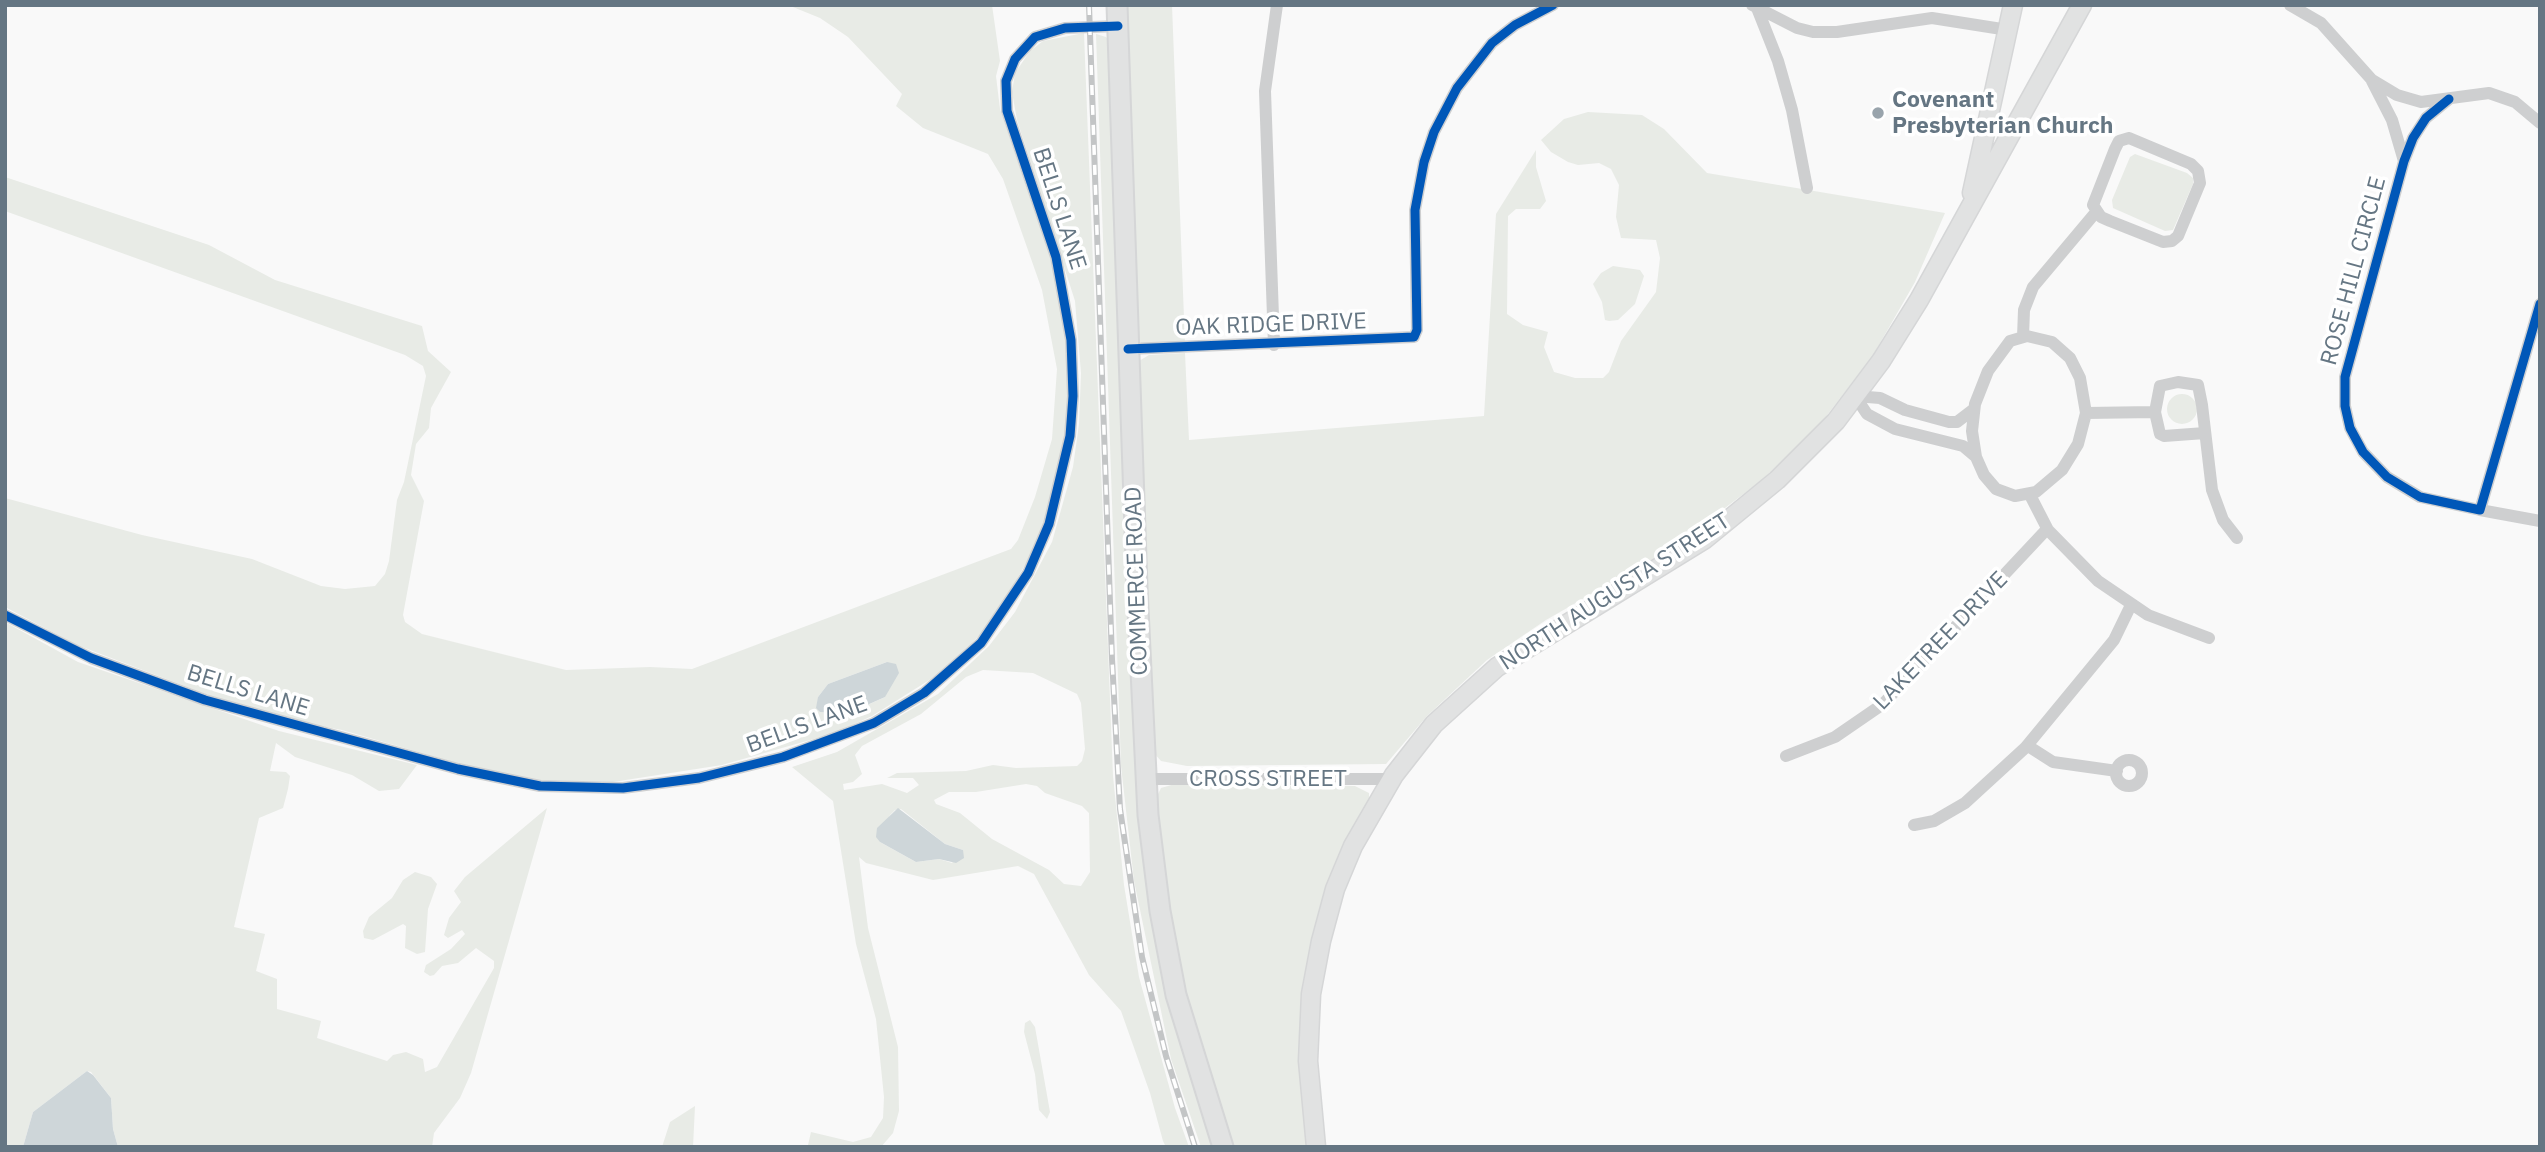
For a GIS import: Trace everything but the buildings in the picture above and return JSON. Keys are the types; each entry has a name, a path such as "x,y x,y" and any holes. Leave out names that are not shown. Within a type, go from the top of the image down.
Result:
{"main road":[{"name":"COMMERCE ROAD","path":"1117,5 1145,779 1156,883 1170,967 1188,1038 1223,1147"},
{"path":"1968,211 2013,5"},
{"name":"NORTH AUGUSTA STREET","path":"1316,1147 1308,1061 1310,1008 1317,960 1340,876 1359,834 1391,779 1421,738 1479,681 1515,653 1706,539 1777,480 1836,421 1899,333 2082,5"}],"street":[{"path":"1275,345 1265,91 1277,5"},
{"name":"OAK RIDGE DRIVE","path":"1128,349 1275,345 1414,337 1417,330 1414,220 1420,178 1434,132 1457,88 1492,43 1515,24 1553,5"},
{"path":"2290,5 2321,23 2372,80 2412,100 2449,99 2473,93 2504,96 2525,108 2540,123"},
{"path":"1754,6 1797,28 1813,32 1837,32 1932,18 2008,30"},
{"path":"1754,6 1778,61 1792,110 1807,188"},
{"name":"BELLS LANE","path":"5,615 91,658 205,700 458,769 540,786 622,788 699,778 796,754 874,723 924,693 981,643 1028,573 1049,524 1070,436 1073,396 1071,340 1056,257 1007,111 1006,80 1015,59 1035,37 1065,28 1118,26"},
{"name":"ROSE HILL CIRCLE","path":"2372,80 2392,120 2404,161"},
{"name":"ROSE HILL CIRCLE","path":"2449,99 2426,118 2413,138 2404,161 2347,371 2346,413 2363,452 2394,483 2420,497 2540,521"},
{"path":"2023,337 2023,316 2033,287 2096,212 2094,199 2119,141 2129,138 2191,164 2199,171 2200,183 2178,236 2172,241 2152,237 2096,212"},
{"path":"2480,510 2540,304"},
{"path":"2023,337 2052,342 2070,358 2080,378 2085,413 2078,444 2066,466 2049,483 2030,495 2010,495 1996,489 1982,473 1976,457 1972,430 1974,409 1985,377 2010,341 2023,337"},
{"path":"2205,433 2164,436 2157,428 2155,412 2158,389 2162,384 2196,383 2205,433 2217,506 2223,520 2237,538"},
{"path":"1855,396 1880,398 1905,410 1949,422 1957,422 1974,409"},
{"path":"1855,396 1867,414 1895,429 1963,446 1976,457"},
{"path":"2085,413 2155,412"},
{"path":"2030,495 2048,529 2089,574 2131,606 2209,638"},
{"name":"LAKETREE DRIVE","path":"1786,757 1835,737 1883,704 2048,529"},
{"path":"1914,825 1934,821 1965,803 2028,746 2113,640 2131,606"},
{"path":"2028,746 2053,762 2117,771"},
{"name":"CROSS STREET","path":"1145,779 1391,779"}],"shaded area":[{"path":"788,5 992,5 1000,61 996,76 1000,109 1050,256 1065,332 1068,405 1063,448 1039,541 992,622 931,679 872,716 835,733 722,765 613,782 531,780 491,773 342,730 282,719 224,701 77,645 5,607 5,498 142,535 252,559 321,586 345,589 375,586 385,574 389,561 397,500 404,482 426,376 423,366 405,355 5,211 5,177 209,245 275,280 422,326 428,351 451,372 431,408 429,428 416,444 411,475 424,501 403,615 405,622 422,634 566,670 650,667 692,669 1011,549 1018,540 1035,497 1052,439 1057,369 1042,290 1003,179 988,154 923,128 896,106 902,94 848,37 820,18","holes":["887,662 885,697 852,712 820,712 818,697 828,684"]},
{"path":"1125,5 1172,5 1185,344 1142,344 1136,336"},
{"path":"1084,33 1113,776 1124,885 1139,977 1175,1108 1189,1147 1166,1147 1121,1011 1089,975 1034,874 1018,866 933,880 866,863 859,857 868,928 898,1047 899,1111 893,1133 881,1147 798,1147 808,1145 811,1132 853,1142 871,1137 883,1118 884,1097 876,1019 856,944 833,801 792,767 837,752 938,694 989,646 1015,612 1052,542 1073,467 1079,424 1081,373 1075,301 1017,120 1012,92 1015,73 1030,51 1043,41","holes":["983,670 1033,673 1077,694 1081,703 1085,749 1082,761 1077,766 1016,768 993,765 966,771 897,773 887,778 913,778 919,785 907,793 882,784 844,790 843,784 853,782 862,774 855,755 862,746 921,714 966,677","1026,784 1037,786 1045,793 1082,806 1089,813 1090,872 1081,886 1064,884 1049,870 992,839 960,813 936,804 934,800 949,792 976,792","901,809 945,844 963,850 952,863 939,859 916,862 880,842 890,815"]},
{"path":"1096,34 1106,37 1112,44 1140,781 1216,1147 1201,1147 1171,1059 1134,881 1121,766"},
{"path":"1588,112 1642,115 1664,129 1707,173 1945,213 1915,282 1872,357 1821,423 1762,480 1672,548 1546,620 1487,660 1427,716 1386,764 1187,766 1161,761 1154,753 1145,595 1139,361 1149,355 1185,353 1189,440 1484,416 1496,214 1536,150 1536,167 1546,201 1540,209 1516,209 1508,216 1507,314 1523,325 1548,332 1544,347 1554,372 1575,378 1603,378 1609,372 1621,341 1656,292 1660,258 1656,240 1621,238 1616,217 1619,185 1611,169 1599,163 1578,165 1568,162 1551,152 1541,140 1564,119"},
{"path":"2135,154 2187,173 2193,178 2193,184 2173,230 2165,231 2113,208 2112,200 2130,157"},
{"path":"1613,266 1640,270 1644,276 1635,304 1618,320 1609,321 1605,320 1602,302 1593,284 1601,273"},
{"path":"2182,394 2193,398 2197,409 2193,420 2182,424 2171,420 2167,409 2171,398"},
{"path":"5,622 78,662 279,731 417,765 399,789 379,791 352,775 295,757 276,743 270,771 286,772 290,776 288,789 283,808 259,818 234,927 265,934 256,971 277,979 277,1009 321,1021 317,1038 387,1061 393,1055 406,1052 423,1059 425,1072 437,1067 494,968 494,961 476,948 458,963 442,966 434,975 430,976 424,972 426,965 451,949 465,934 462,930 448,938 444,935 449,918 461,902 454,891 465,877 547,808 471,1073 460,1098 434,1133 432,1147 118,1147 113,1129 111,1098 91,1072 87,1071 33,1112 23,1147 5,1147"},
{"path":"887,662 896,664 899,673 885,697 849,713 820,712 816,708 818,697 828,684"},
{"path":"1175,784 1355,786 1369,793 1369,802 1324,908 1311,1147 1231,1147 1199,1049 1169,916 1156,798 1161,788"},
{"path":"898,808 945,844 963,850 964,858 956,863 939,859 916,862 880,842 876,837 877,828"},
{"path":"415,872 431,877 437,884 428,909 425,952 417,954 405,948 406,926 403,924 373,940 364,938 363,931 369,917 392,898 403,880"},
{"path":"1030,1020 1035,1027 1050,1112 1047,1119 1039,1110 1035,1074 1024,1032 1025,1023"},
{"path":"87,1071 111,1098 113,1129 118,1147 23,1147 33,1112"},
{"path":"695,1106 693,1147 662,1147 670,1122"}],"railway":[{"path":"1089,5 1112,659 1120,809 1142,957 1166,1056 1195,1147"}],"cycle path":[{"path":"1128,349 1414,337 1417,330 1415,210 1424,162 1434,132 1457,88 1492,43 1515,25 1553,5"},
{"path":"5,615 91,658 205,700 458,769 540,786 623,788 699,778 783,757 874,723 924,693 981,643 1028,573 1049,524 1070,436 1073,396 1071,340 1056,257 1007,111 1006,81 1015,59 1035,37 1065,28 1118,26"},
{"path":"2449,99 2426,118 2413,138 2404,161 2345,377 2345,406 2350,428 2363,452 2387,477 2420,497 2480,510 2540,304"}],"place":[{"name":"Covenant Presbyterian Church","path":"1878,113"}]}
